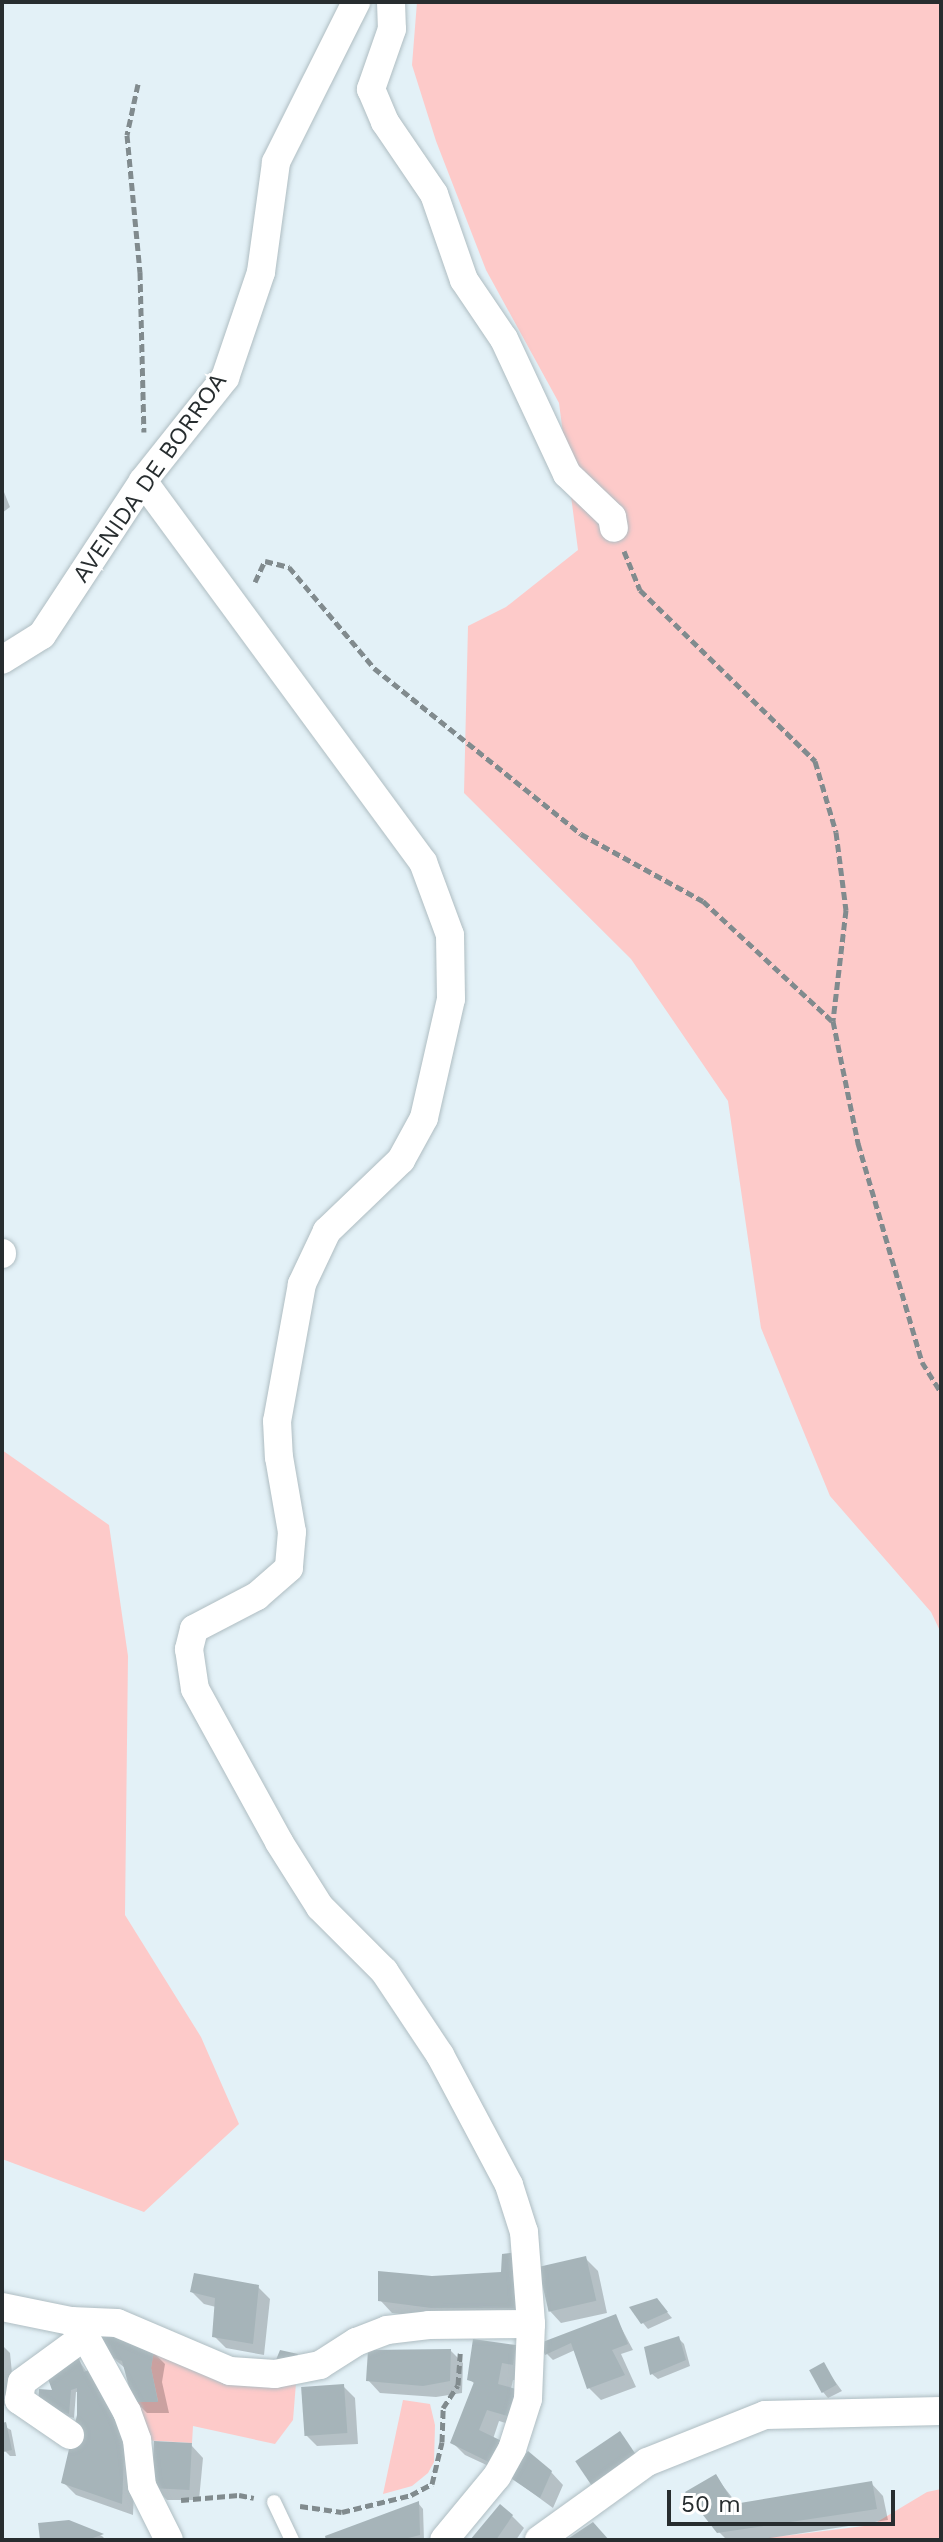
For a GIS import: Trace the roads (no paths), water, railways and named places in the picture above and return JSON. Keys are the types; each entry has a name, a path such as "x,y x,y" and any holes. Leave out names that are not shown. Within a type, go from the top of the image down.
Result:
{"street":[{"name":"AVENIDA DE BORROA","path":"2,660 42,635 143,481 225,378 261,272 276,162 356,2"},
{"path":"391,2 392,29 371,89 385,122 434,194 464,280 504,339 567,474 612,517 614,528"},
{"path":"143,481 423,862 450,935 451,999 424,1118 401,1160 327,1231 302,1284 277,1421 279,1457 292,1532 289,1568 257,1596 194,1629 189,1649 195,1689 279,1842 320,1907 384,1971 440,2055 509,2185 524,2232 531,2324 528,2399 512,2449 497,2476 444,2540"},
{"path":"2,2307 78,2328 117,2323 230,2371 275,2374 320,2365 356,2342 387,2330 462,2324 531,2324"},
{"path":"70,2435 19,2400 22,2382 78,2328"},
{"path":"78,2328 127,2412 137,2440 142,2486 169,2540"},
{"path":"539,2540 647,2462 765,2415 941,2411"}],"lane":[{"path":"274,2502 292,2540"}]}
